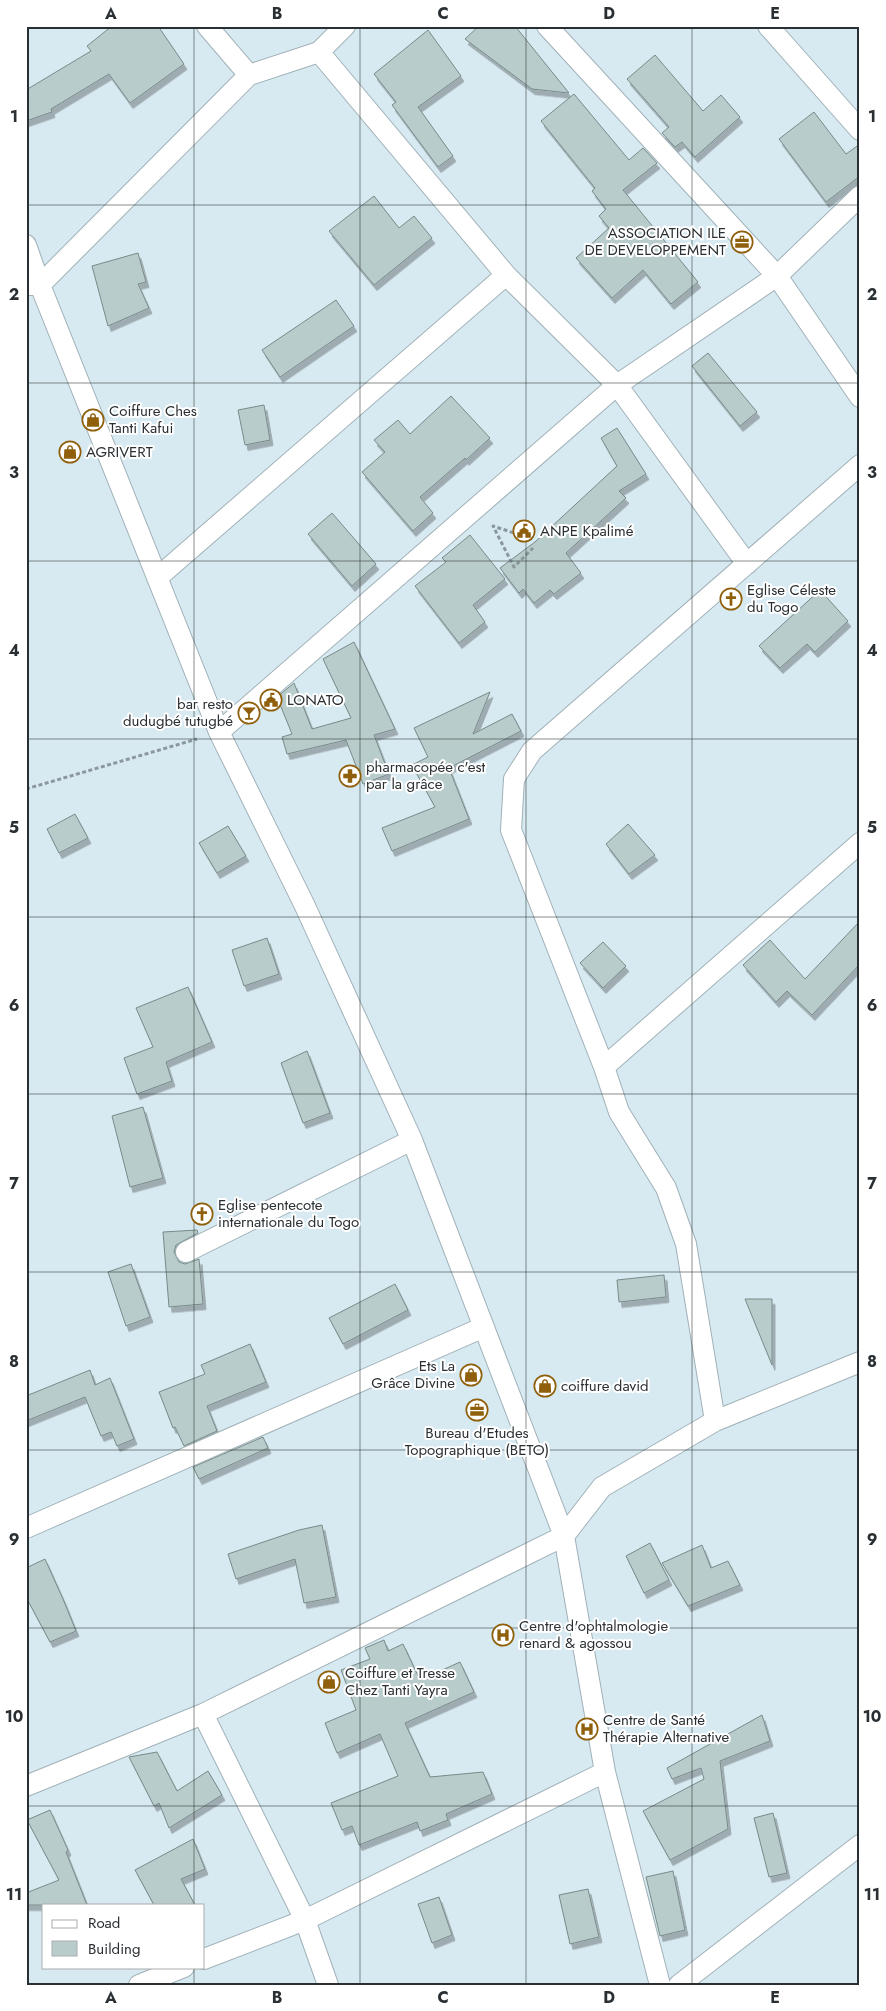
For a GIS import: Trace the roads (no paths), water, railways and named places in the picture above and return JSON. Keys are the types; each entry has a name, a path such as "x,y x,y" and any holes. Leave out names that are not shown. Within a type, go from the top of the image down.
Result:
{"street":[{"path":"207,26 250,75"},
{"path":"33,285 250,75 320,52 345,26"},
{"path":"547,26 777,276 860,397"},
{"path":"768,26 860,130"},
{"path":"320,52 506,274 617,385 747,564"},
{"path":"219,732 617,385 777,276 860,196"},
{"path":"26,245 33,285 157,578 219,732 304,904 412,1140 564,1536 604,1772 660,1985"},
{"path":"157,578 506,274"},
{"path":"715,1421 686,1244 666,1188 619,1112 604,1067 511,830 514,780 532,752 860,465"},
{"path":"604,1067 860,843"},
{"path":"186,1252 412,1140"},
{"path":"26,1528 484,1327"},
{"path":"26,1786 203,1714 564,1536 602,1487 715,1421 860,1362"},
{"path":"203,1714 305,1920 328,1985"},
{"path":"205,1960 305,1920 604,1772"},
{"path":"680,1985 860,1845"},
{"path":"140,1985 182,1968"}],"place":[{"name":"ASSOCIATION ILE DE DEVELOPPEMENT","path":"742,242"},
{"name":"Coiffure Ches Tanti Kafui","path":"93,420"},
{"name":"AGRIVERT","path":"70,452"},
{"name":"ANPE Kpalimé","path":"524,531"},
{"name":"Eglise Céleste du Togo","path":"731,599"},
{"name":"LONATO","path":"271,700"},
{"name":"bar resto dudugbé tutugbé","path":"249,713"},
{"name":"pharmacopée c'est par la grâce","path":"350,776"},
{"name":"Eglise pentecote internationale du Togo","path":"202,1214"},
{"name":"Ets La Grâce Divine","path":"471,1375"},
{"name":"coiffure david","path":"545,1386"},
{"name":"Bureau d'Etudes Topographique (BETO)","path":"477,1410"},
{"name":"Centre d'ophtalmologie renard & agossou","path":"503,1635"},
{"name":"Coiffure et Tresse Chez Tanti Yayra","path":"329,1682"},
{"name":"Centre de Santé Thérapie Alternative","path":"587,1729"}]}
